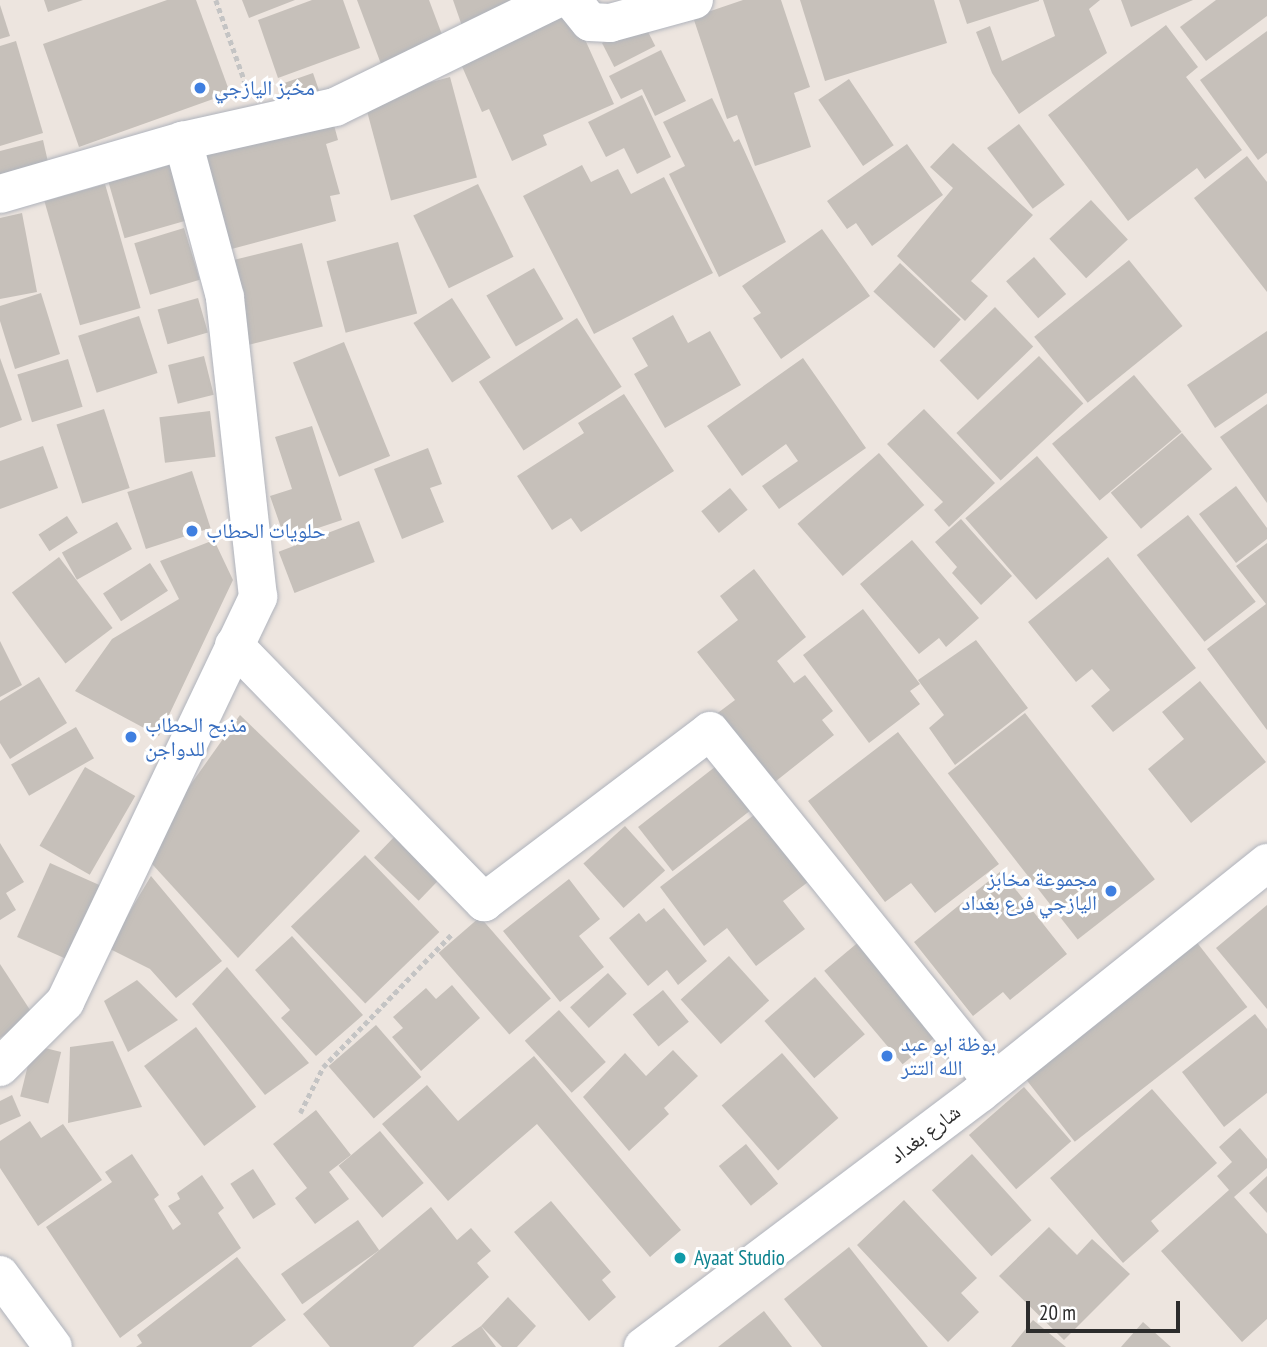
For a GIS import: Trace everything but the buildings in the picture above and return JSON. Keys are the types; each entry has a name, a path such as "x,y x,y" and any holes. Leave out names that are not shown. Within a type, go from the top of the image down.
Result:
{"street":[{"path":"0,194 183,141 335,107 554,0"},
{"path":"572,0 590,22 610,23 694,0"},
{"path":"0,1067 65,1002 258,597 225,297 183,141"},
{"path":"234,645 484,902 710,731 992,1081"},
{"name":"شارع بغداد","path":"643,1347 992,1081 1267,863"},
{"path":"0,1275 53,1347"}],"path":[{"path":"215,0 260,123"},
{"path":"300,1113 323,1067 484,902"}],"place":[{"name":"مخبز اليازجي","path":"200,88"},
{"name":"حلويات الحطاب","path":"192,531"},
{"name":"مذبح الحطاب للدواجن","path":"131,737"},
{"name":"مجموعة مخابز اليازجي فرع بغداد","path":"1111,891"},
{"name":"بوظة ابو عبد الله التتر","path":"887,1056"},
{"name":"Ayaat Studio","path":"680,1258"}]}
